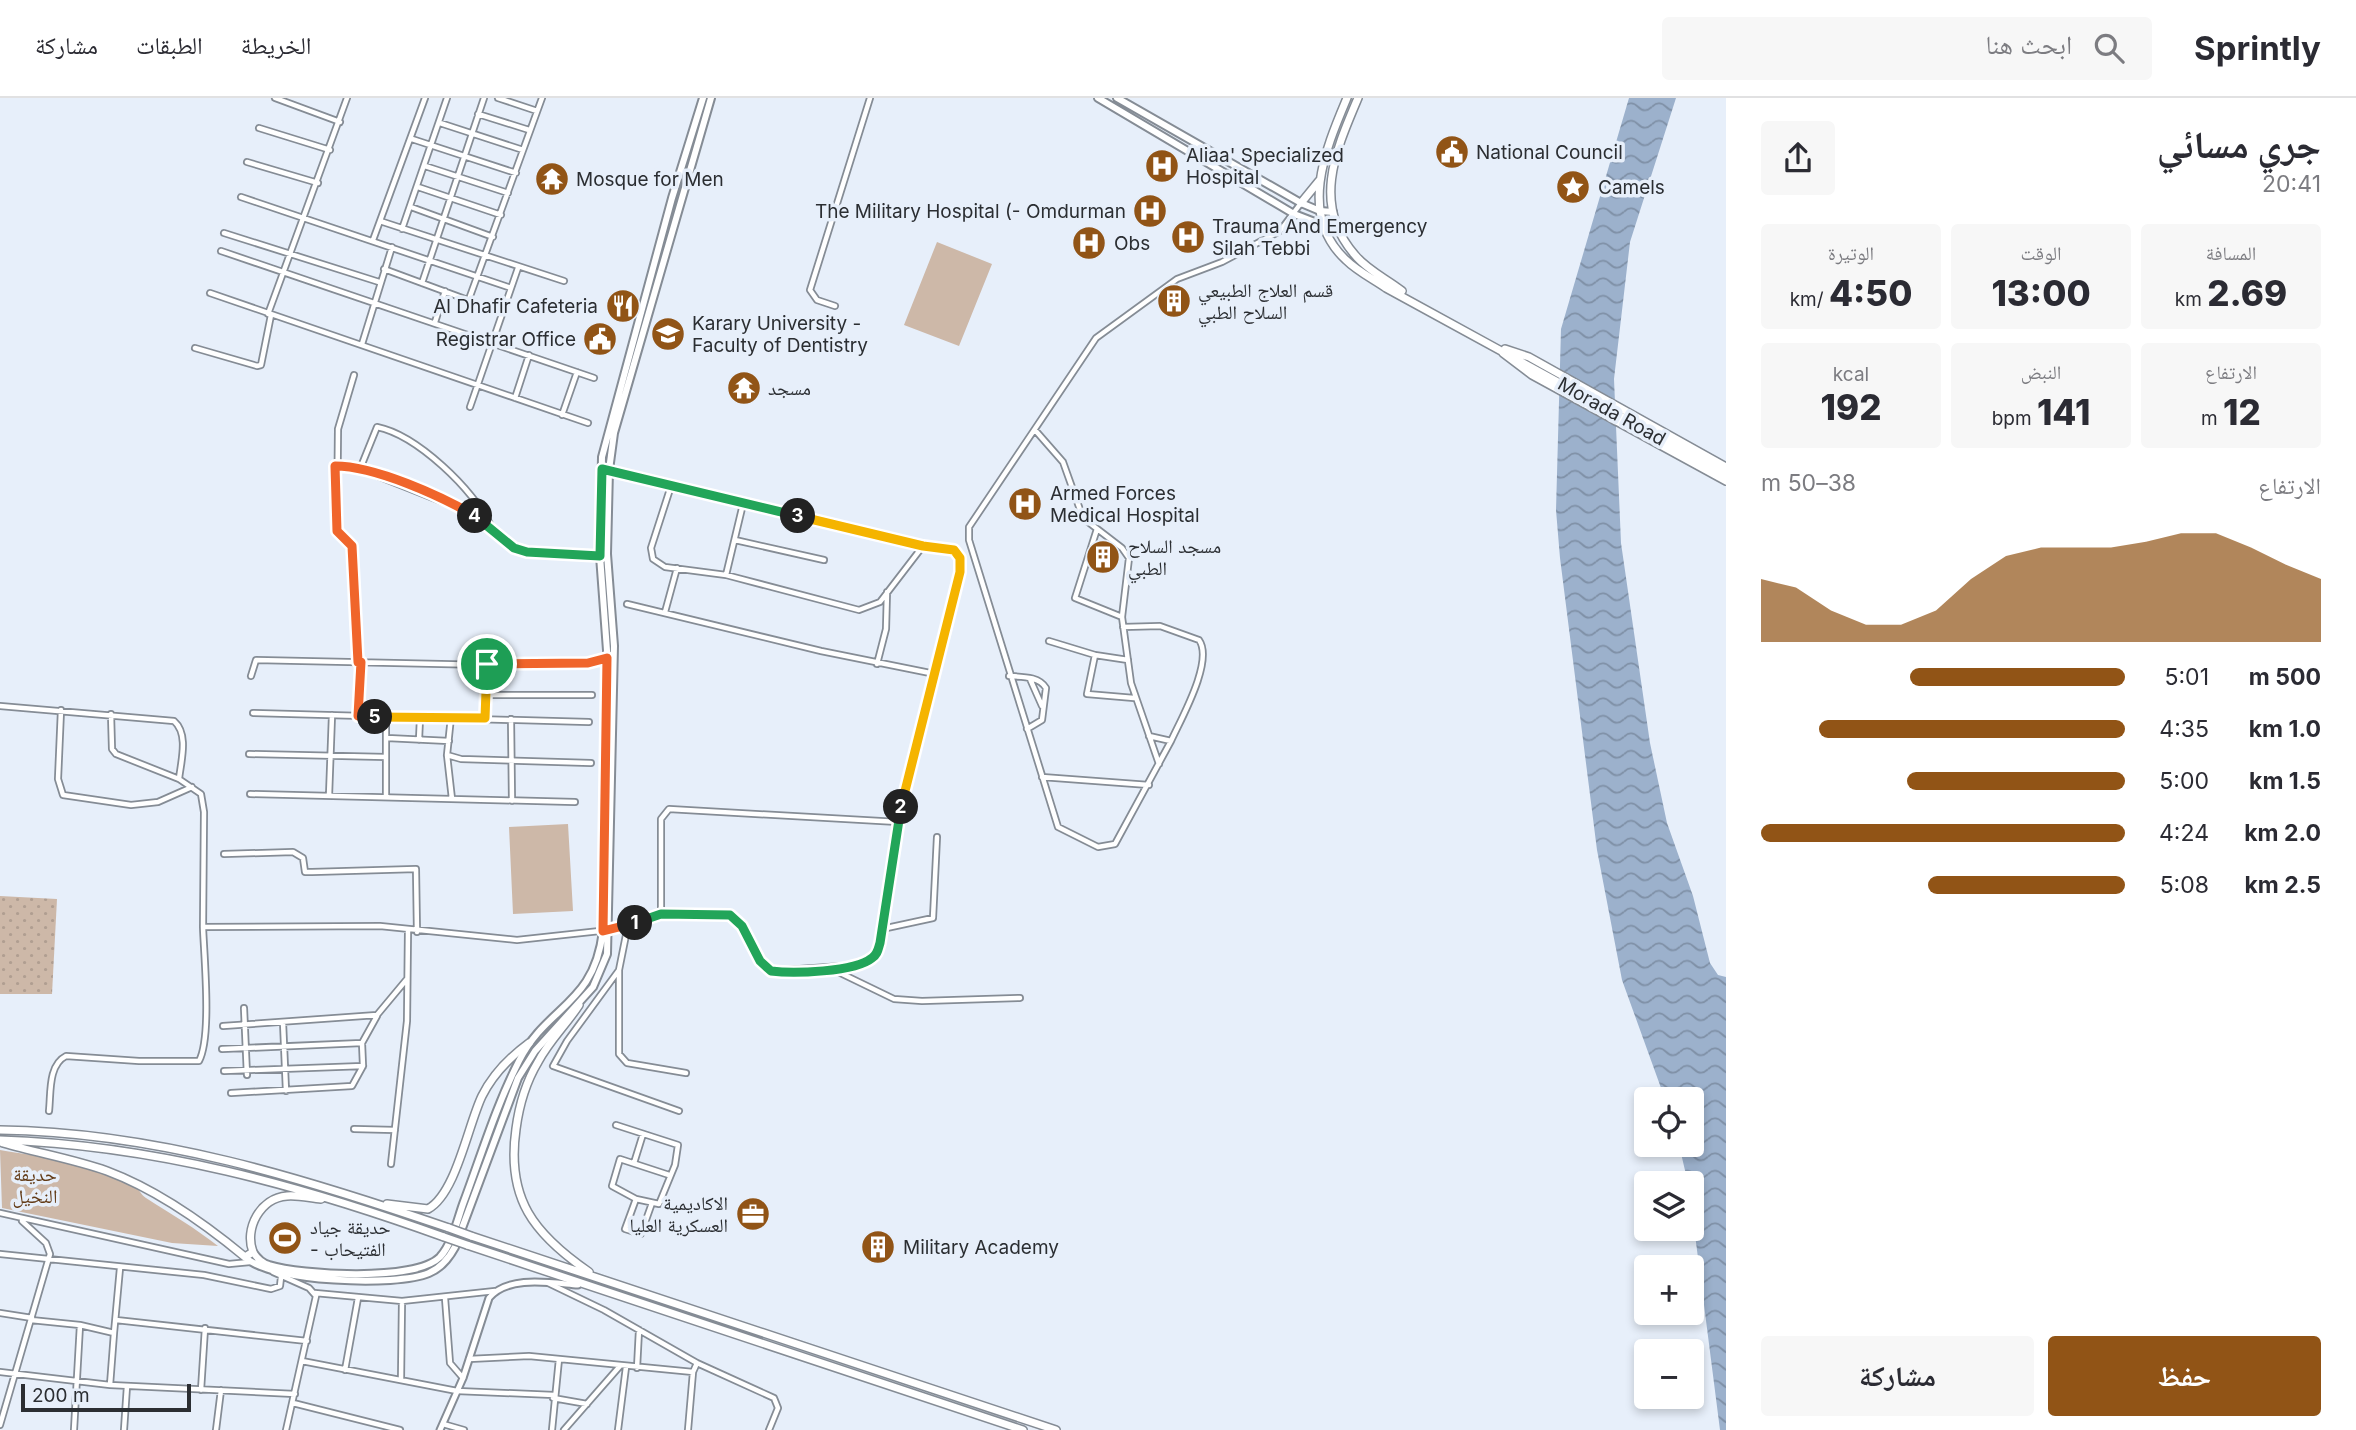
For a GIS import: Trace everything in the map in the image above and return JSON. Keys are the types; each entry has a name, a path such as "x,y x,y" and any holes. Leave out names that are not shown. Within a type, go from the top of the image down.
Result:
{"main road":[{"path":"651,295 672,198 703,98"},
{"path":"358,1198 420,1209 436,1203 449,1183 483,1094 501,1067 579,993 600,958 606,930 607,658 600,556 605,469 651,295 711,98"},
{"path":"1098,98 1294,214 1325,226 1336,224"},
{"path":"1117,98 1301,203 1320,211 1333,212"},
{"name":"Morada Road","path":"1347,98 1326,147 1319,180 1320,211 1332,243 1346,261 1387,288 1498,347 1515,351 1535,369"},
{"name":"Morada Road","path":"1359,98 1331,168 1330,198 1336,224 1355,256 1416,302"},
{"path":"1301,203 1319,180"},
{"name":"Morada Road","path":"1498,347 1509,360 1535,369 1726,474"},
{"path":"1535,369 1726,467"},
{"path":"1535,369 1726,481"},
{"path":"596,1277 565,1256 530,1217 520,1201 513,1162 518,1116 529,1082 552,1040 593,987 603,968 614,646 607,554 605,469"},
{"path":"0,1141 78,1161 122,1177 181,1209 248,1259 274,1272 400,1280 422,1276 440,1267 455,1247 518,1078 535,1051 579,1005"},
{"path":"339,1201 289,1195 276,1199 252,1223 249,1240 253,1252 268,1265 332,1272 402,1273 424,1267 437,1259 451,1236 507,1086 529,1043"},
{"path":"0,1130 100,1137 202,1154 291,1176 1056,1430"},
{"path":"0,1141 77,1145 180,1159 247,1174 339,1201 1023,1430"},
{"path":"248,1259 253,1252"}],"street":[{"path":"275,98 340,122"},
{"path":"195,348 261,365 269,314 282,272 318,183 347,98"},
{"path":"373,240 425,98"},
{"path":"402,229 447,98"},
{"path":"422,283 470,132 484,98"},
{"path":"498,98 537,111"},
{"path":"468,299 542,98"},
{"path":"835,306 817,300 810,290 870,98"},
{"path":"478,114 529,130"},
{"path":"440,123 523,150"},
{"path":"259,128 330,150"},
{"path":"412,139 516,173"},
{"path":"247,162 318,183"},
{"path":"425,166 508,193"},
{"path":"418,187 501,215"},
{"path":"241,197 511,288"},
{"path":"1124,627 1160,626 1199,640 1203,646 1204,663 1149,785 1115,844 1102,848 1058,827 1009,676 968,534 979,509 1096,338 1177,279 1262,242 1287,225 1301,203"},
{"path":"411,207 493,237"},
{"path":"380,221 564,281"},
{"path":"224,233 379,282"},
{"path":"362,344 392,247"},
{"path":"221,251 594,378"},
{"path":"470,407 518,268"},
{"path":"384,269 503,313"},
{"path":"435,323 445,291"},
{"path":"210,293 588,423"},
{"path":"515,398 529,355"},
{"path":"562,415 577,372"},
{"path":"354,375 338,429 335,466 337,531 352,546 359,662 358,716"},
{"path":"360,469 377,427 410,439 479,504 493,530"},
{"path":"1035,430 1063,463 1083,518 1122,548 1129,558 1122,617 1128,660 1135,698 1160,765"},
{"path":"335,466 360,469 466,511 514,548 527,552 600,556"},
{"path":"202,927 366,926 517,940 606,930 661,914 734,917 760,961 771,971 831,968 857,965 871,960 878,949 898,822 961,563 954,550 923,546 605,469"},
{"path":"670,486 651,555 660,565 726,575 859,610 880,601 923,546"},
{"path":"726,575 743,504"},
{"path":"1097,529 1075,598 1122,617"},
{"path":"735,540 824,561"},
{"path":"665,612 677,568"},
{"path":"877,663 886,629 888,591"},
{"path":"628,604 877,663 935,674"},
{"path":"1049,641 1095,655 1128,660"},
{"path":"1095,655 1087,694 1135,698"},
{"path":"251,676 256,660 487,664 588,663 607,658"},
{"path":"485,718 487,664"},
{"path":"1009,676 1030,678 1045,685 1040,722 1027,729"},
{"path":"1030,678 1043,709"},
{"path":"486,695 593,695"},
{"path":"0,706 162,718 181,727 179,779"},
{"path":"61,710 58,779 63,795 143,804 158,802 193,787"},
{"path":"253,713 589,722"},
{"path":"49,1111 54,1070 58,1060 66,1056 139,1061 200,1061 203,1048 204,812 201,794 179,779 116,754 112,748 111,714"},
{"path":"329,796 332,715"},
{"path":"386,717 386,797"},
{"path":"451,717 447,755 452,799"},
{"path":"419,740 420,718"},
{"path":"511,719 512,801"},
{"path":"1149,736 1171,741"},
{"path":"387,738 449,741"},
{"path":"249,754 386,757"},
{"path":"447,755 461,759 591,763"},
{"path":"1041,777 1149,785"},
{"path":"250,794 575,803"},
{"path":"661,914 661,819 669,808 898,822"},
{"path":"882,929 933,918 937,837"},
{"path":"225,854 293,852 303,858 305,872 416,869 417,932"},
{"path":"628,925 619,970 618,1054 628,1063 686,1073"},
{"path":"391,1164 407,1021 408,931"},
{"path":"831,968 894,999 1020,998"},
{"path":"619,970 567,1041 553,1066 679,1111"},
{"path":"231,1093 352,1086 363,1066 362,1043 377,1015 407,979"},
{"path":"244,1008 247,1073"},
{"path":"223,1026 377,1015"},
{"path":"283,1022 286,1091"},
{"path":"222,1049 362,1043"},
{"path":"224,1071 247,1073 286,1068 363,1066"},
{"path":"616,1125 678,1145 675,1166 659,1204 636,1199 612,1186 620,1159 669,1175"},
{"path":"354,1129 394,1130"},
{"path":"634,1163 643,1134"},
{"path":"636,1199 625,1229 641,1234 652,1203"},
{"path":"0,1213 229,1264 248,1259"},
{"path":"0,1425 48,1258 46,1243 19,1219"},
{"path":"0,1254 204,1275 271,1289 280,1286 282,1277"},
{"path":"110,1385 120,1268"},
{"path":"274,1272 315,1293 402,1301 495,1291 517,1284 588,1285"},
{"path":"547,1283 697,1363 774,1398 778,1408 769,1430"},
{"path":"464,1430 441,1427 463,1378 486,1306 495,1291"},
{"path":"286,1430 307,1341 315,1293"},
{"path":"345,1370 358,1298"},
{"path":"445,1298 450,1363 463,1378"},
{"path":"401,1380 402,1301"},
{"path":"0,1313 80,1325 114,1334"},
{"path":"116,1320 307,1341"},
{"path":"74,1430 80,1325"},
{"path":"201,1390 205,1328"},
{"path":"637,1368 639,1330"},
{"path":"469,1359 518,1356 693,1373"},
{"path":"552,1430 559,1359"},
{"path":"302,1361 457,1391 554,1396 588,1404"},
{"path":"688,1430 693,1373 697,1363"},
{"path":"564,1430 623,1366"},
{"path":"618,1430 623,1366"},
{"path":"0,1372 110,1385 295,1394"},
{"path":"124,1430 127,1386"},
{"path":"216,1430 221,1391"},
{"path":"293,1403 400,1430"}],"green space":[{"path":"937,242 992,264 959,346 904,325"},
{"path":"568,824 573,911 513,914 509,827"},
{"path":"0,896 57,899 52,994 0,994"},
{"name":"حديقة النخيل","path":"0,1150 71,1163 123,1180 218,1246 172,1243 2,1208"}],"water":[{"path":"1629,98 1676,98 1630,242 1614,379 1621,543 1650,743 1667,823 1693,896 1710,963 1718,975 1726,977 1726,1430 1720,1430 1704,1305 1704,1255 1698,1255 1696,1241 1704,1241 1704,1171 1685,1171 1682,1157 1704,1157 1704,1087 1661,1087 1622,980 1597,850 1556,510 1561,329"}],"place":[{"name":"National Council","path":"1452,152"},
{"name":"Aliaa' Specialized Hospital","path":"1162,166"},
{"name":"Mosque for Men","path":"552,179"},
{"name":"Camels","path":"1573,187"},
{"name":"The Military Hospital (- Omdurman","path":"1150,211"},
{"name":"Trauma And Emergency Silah Tebbi","path":"1188,237"},
{"name":"Obs","path":"1089,243"},
{"name":"قسم العلاج الطبيعي السلاح الطبي","path":"1174,301"},
{"name":"Al Dhafir Cafeteria","path":"623,306"},
{"name":"Karary University - Faculty of Dentistry","path":"668,334"},
{"name":"Registrar Office","path":"600,339"},
{"name":"مسجد","path":"744,388"},
{"name":"Armed Forces Medical Hospital","path":"1025,504"},
{"name":"مسجد السلاح الطبي","path":"1103,557"},
{"name":"الاكاديمية العسكرية العليا","path":"753,1214"},
{"name":"حديقة جياد - الفتيحاب","path":"285,1238"},
{"name":"Military Academy","path":"878,1247"}],"route":[{"path":"335,466 355,467 405,484 466,511 514,548 527,552 600,556 602,469 923,546 954,550 960,558 960,572 898,822 877,954 871,960 857,965 819,970 771,971 760,961 742,926 730,915 661,914 603,931 607,658 588,663 487,664 485,718 358,716 361,662 358,662 352,546 337,531 335,466"}]}
